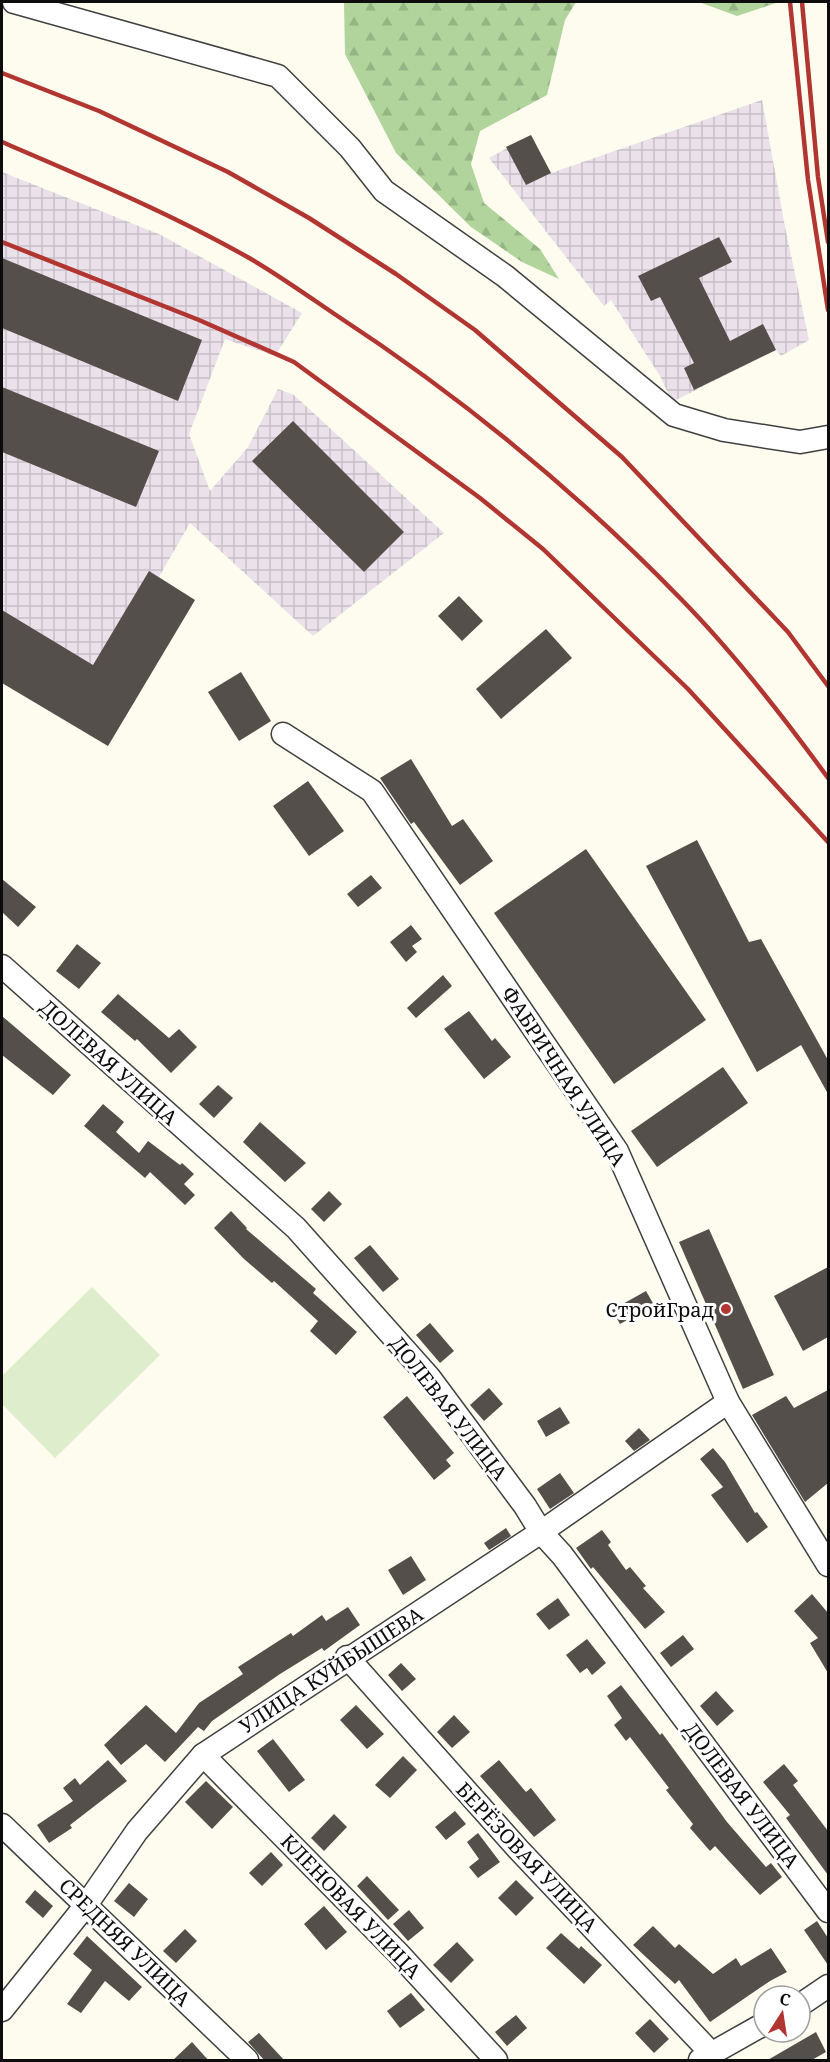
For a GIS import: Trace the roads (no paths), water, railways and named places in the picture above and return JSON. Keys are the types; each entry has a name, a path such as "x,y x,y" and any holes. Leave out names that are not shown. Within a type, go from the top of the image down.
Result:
{"street":[{"path":"14,2 278,76 350,148 384,191 504,276 674,415 724,430 800,442 828,437"},
{"name":"ФАБРИЧНАЯ УЛИЦА","path":"283,734 372,791 617,1150 728,1402 828,1565"},
{"name":"ДОЛЕВАЯ УЛИЦА","path":"2,966 296,1228 429,1377 525,1506 541,1532 562,1555 828,1911"},
{"name":"УЛИЦА КУЙБЫШЕВА","path":"2,2010 86,1905 137,1831 202,1755 541,1532 728,1402"},
{"name":"БЕРЁЗОВАЯ УЛИЦА","path":"347,1658 706,2057"},
{"name":"КЛЕНОВАЯ УЛИЦА","path":"202,1755 398,1953 496,2061"},
{"name":"СРЕДНЯЯ УЛИЦА","path":"2,1825 247,2061"},
{"path":"812,1997 828,1986"},
{"path":"706,2057 752,2031"}],"railway":[{"path":"790,2 808,180 828,310"},
{"path":"802,2 818,177 828,242"},
{"path":"2,73 99,111 228,172 309,218 396,274 475,330 622,457 788,632 828,686"},
{"path":"2,142 160,212 251,259 382,346 472,412 600,520 680,598 757,685 828,778"},
{"path":"2,242 199,320 294,362 480,498 543,549 688,689 828,842"}],"place":[{"name":"СтройГрад","path":"726,1309"}]}
